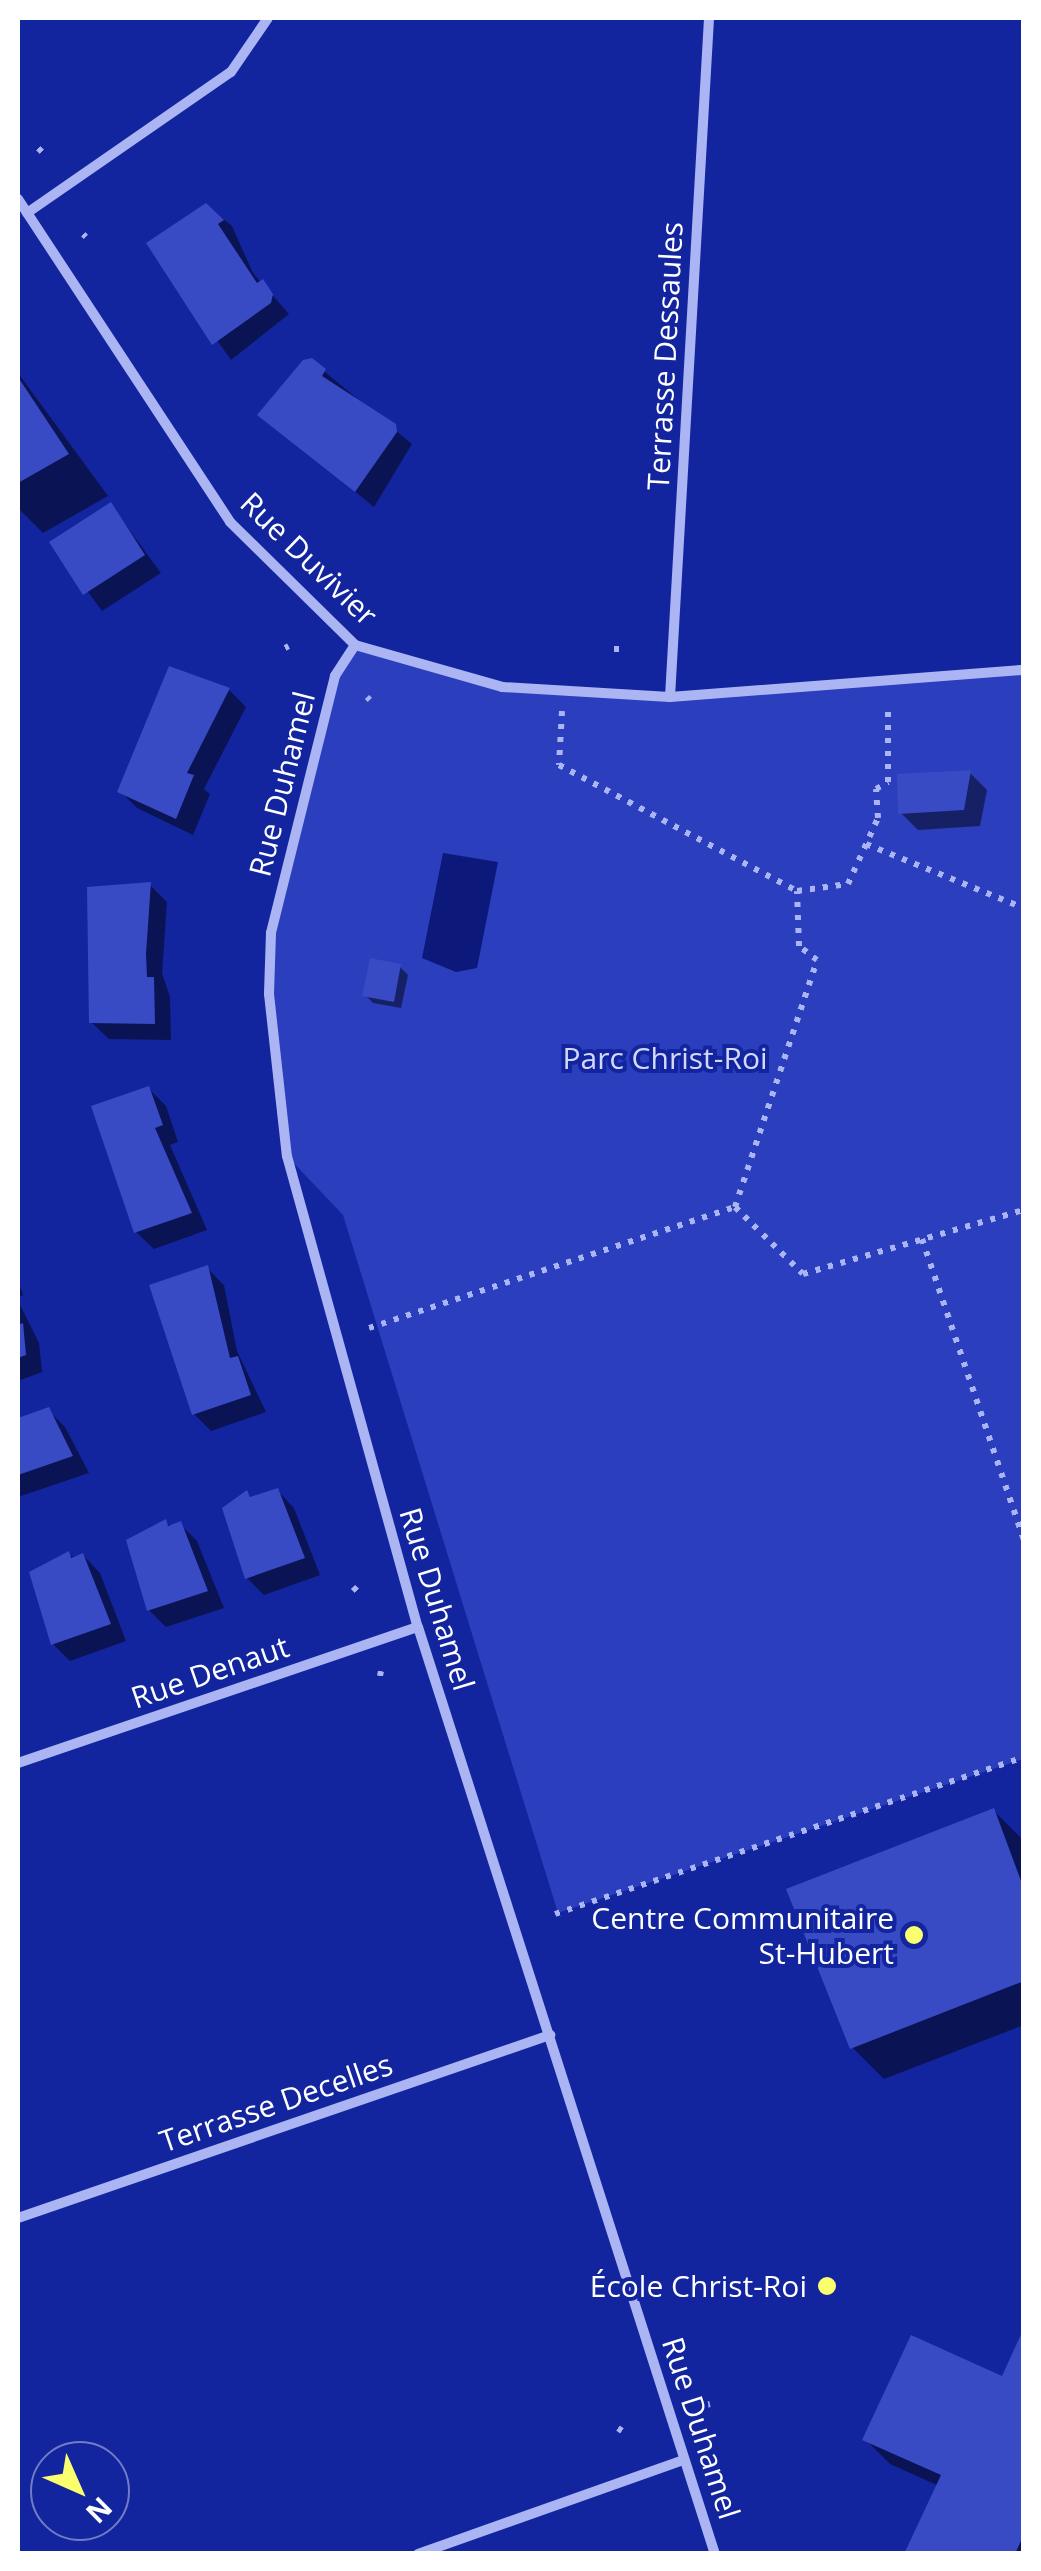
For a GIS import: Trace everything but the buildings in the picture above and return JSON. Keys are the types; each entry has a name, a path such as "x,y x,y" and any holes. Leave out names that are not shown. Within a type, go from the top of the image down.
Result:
{"street":[{"path":"27,214 231,72 268,18"},
{"name":"Terrasse Dessaules","path":"670,697 709,18"},
{"name":"Rue Duvivier","path":"18,199 230,522 355,645 502,687 670,697 1024,670"},
{"name":"Rue Duhamel","path":"355,645 334,676 271,932 269,994 287,1156 305,1238 418,1627 715,2554"},
{"name":"Rue Denaut","path":"18,1763 418,1627"},
{"name":"Terrasse Decelles","path":"18,2218 550,2035"},
{"path":"418,2554 684,2460"}],"path":[{"path":"562,691 559,766 798,890 848,884 878,818 876,790 888,782 887,680"},
{"path":"866,844 1024,908"},
{"path":"735,1207 818,960 799,946 798,890"},
{"path":"735,1207 803,1274 1024,1210"},
{"path":"369,1328 735,1207"},
{"path":"922,1239 1024,1540"},
{"path":"555,1914 1024,1757"}],"green space":[{"name":"Parc Christ-Roi","path":"355,645 502,687 670,697 1023,670 1023,1759 558,1913 343,1215 287,1156 269,994 271,933 335,676"}],"shaded area":[{"path":"443,853 498,862 477,968 456,972 422,958"}],"place":[{"name":"Centre Communitaire St-Hubert","path":"914,1935"},
{"name":"École Christ-Roi","path":"827,2286"}]}
